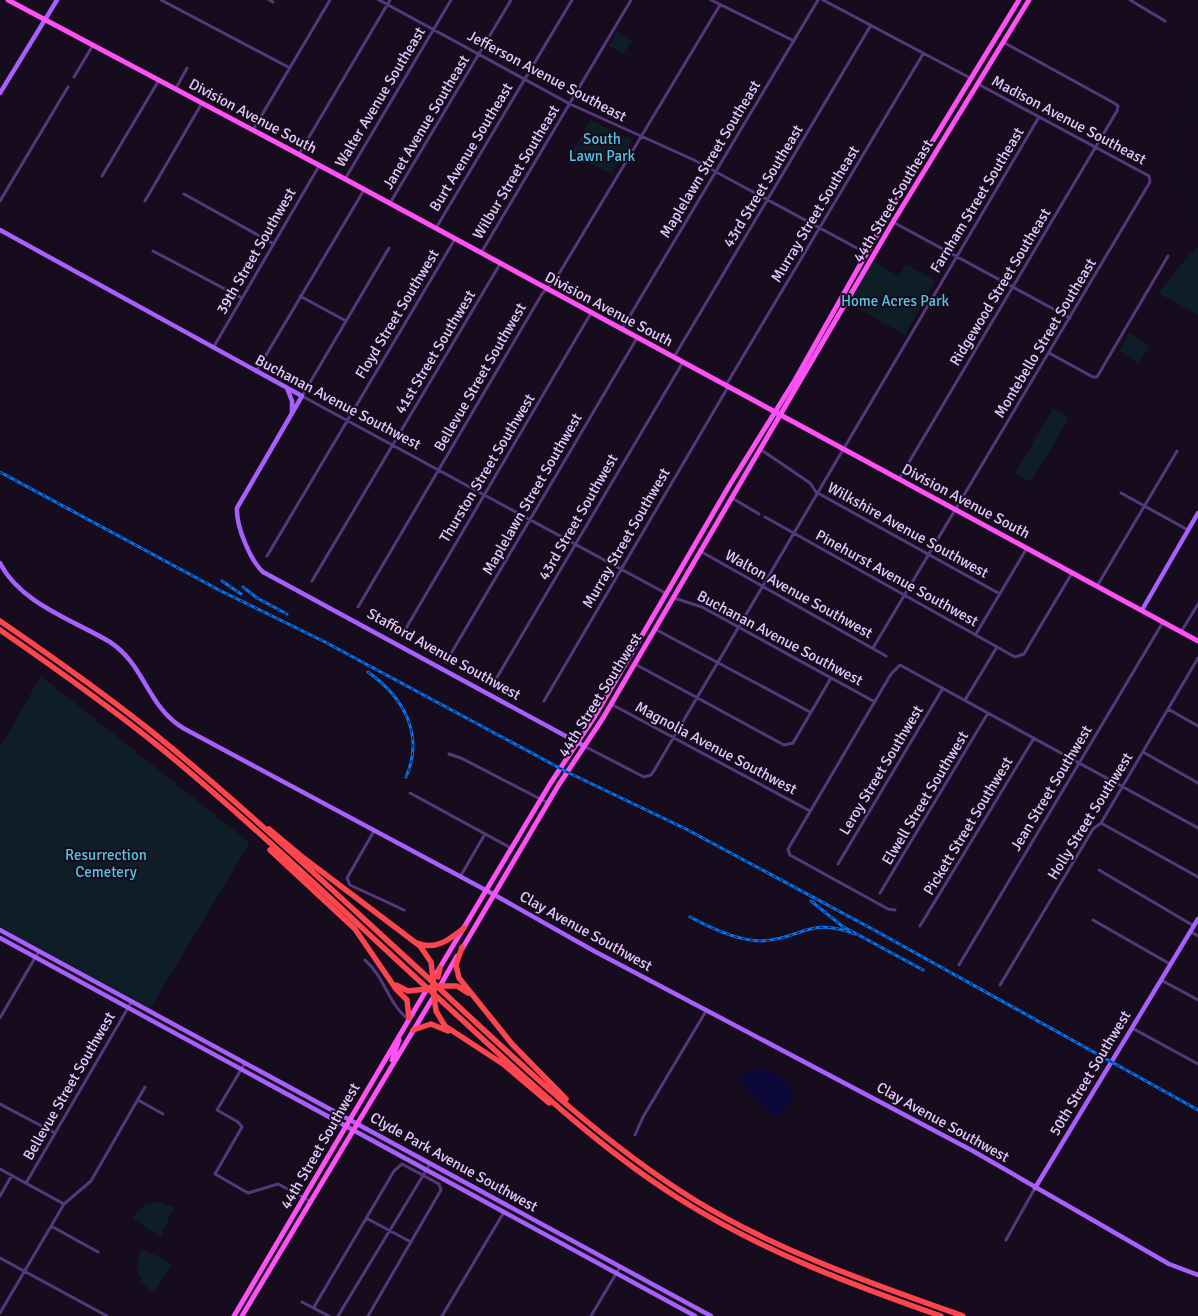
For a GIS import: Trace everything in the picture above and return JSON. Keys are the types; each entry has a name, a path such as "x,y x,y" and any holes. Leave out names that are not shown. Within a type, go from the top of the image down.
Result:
{"highway":[{"path":"0,621 123,709 305,860 410,938 427,954 434,984 433,1000 438,1015 444,1024 503,1064 604,1145 681,1200 765,1247 832,1277 941,1316"},
{"path":"0,630 123,718 192,775 604,1145"},
{"path":"232,800 590,1124 660,1177 752,1232 845,1274 963,1316"},
{"path":"247,824 271,851 355,929 408,1004 409,1018"},
{"path":"410,938 423,945 435,945 448,940 464,928"},
{"path":"462,948 456,962 456,972 478,1003 512,1044 590,1124"},
{"path":"434,984 440,968"},
{"path":"394,984 408,991 434,984 462,988 478,1003"},
{"path":"413,1030 433,1024 466,1040"}],"main road":[{"name":"Division Avenue South","path":"8,0 436,228 774,413 1198,641"},
{"name":"44th Street Southeast","path":"780,416 893,222 1029,0"},
{"name":"44th Street Southeast","path":"774,413 890,211 1018,2"},
{"path":"1018,2 1016,10 1020,14"},
{"path":"1001,30 1003,42"},
{"path":"972,79 975,86 973,92"},
{"path":"890,211 893,222"},
{"path":"882,225 886,236"},
{"name":"44th Street Southwest","path":"440,968 511,848 578,742 774,413"},
{"name":"44th Street Southwest","path":"242,1316 347,1125 409,1018 462,948 548,803 635,664 780,416"},
{"path":"730,486 732,498"},
{"path":"717,507 721,516"},
{"path":"709,521 712,527 711,534"},
{"path":"643,649 640,645 645,630"},
{"name":"44th Street Southwest","path":"234,1316 433,1000"},
{"path":"391,1065 399,1035"},
{"path":"381,1083 386,1066 384,1062"}],"street":[{"path":"0,93 57,0"},
{"path":"161,0 290,68"},
{"path":"253,130 330,0"},
{"name":"Jefferson Avenue Southeast","path":"379,0 570,104 715,172 866,252"},
{"path":"298,154 390,0"},
{"name":"Walter Avenue Southeast","path":"345,179 451,0"},
{"name":"Janet Avenue Southeast","path":"390,204 511,0"},
{"name":"Burt Avenue Southeast","path":"436,228 572,0"},
{"name":"Wilbur Street Southeast","path":"481,253 631,0"},
{"path":"712,0 794,40"},
{"name":"Maplelawn Street Southeast","path":"622,329 818,0"},
{"name":"Madison Avenue Southeast","path":"823,0 972,79"},
{"path":"1130,0 1165,21"},
{"name":"Bellevue Street Southwest","path":"358,607 539,299 557,277 720,5"},
{"name":"43rd Street Southeast","path":"674,358 871,25"},
{"name":"Ridgewood Street Southeast","path":"899,479 1096,147 1118,106 1003,42"},
{"path":"74,77 94,46"},
{"name":"Murray Street Southeast","path":"727,386 923,54"},
{"path":"176,89 188,68"},
{"path":"102,176 159,80"},
{"name":"Madison Avenue Southeast","path":"978,84 1150,176"},
{"path":"0,202 68,87"},
{"path":"145,201 203,103"},
{"name":"Farnham Street Southeast","path":"647,776 655,769 816,492 1040,117"},
{"name":"39th Street Southwest","path":"213,348 319,166"},
{"name":"Montebello Street Southeast","path":"872,648 1148,186 1150,176"},
{"path":"256,372 364,190"},
{"path":"184,194 274,244"},
{"path":"893,222 1070,318"},
{"name":"Buchanan Avenue Southwest","path":"0,230 256,372 666,594"},
{"name":"Floyd Street Southwest","path":"267,556 455,239"},
{"path":"302,396 389,248"},
{"path":"153,250 242,298"},
{"path":"1049,353 1096,377 1168,256"},
{"name":"41st Street Southwest","path":"312,582 500,264"},
{"path":"300,296 346,322"},
{"name":"Thurston Street Southwest","path":"402,635 591,313"},
{"name":"Maplelawn Street Southwest","path":"446,662 637,338"},
{"name":"43rd Street Southwest","path":"493,684 683,362"},
{"name":"Murray Street Southwest","path":"544,701 727,386"},
{"path":"287,388 292,401 292,414"},
{"name":"Stafford Avenue Southwest","path":"302,396 238,504 237,517 254,563 268,576 350,618 584,746 647,776"},
{"name":"Wilkshire Avenue Southwest","path":"760,449 810,483 816,492 1000,594"},
{"path":"1096,586 1177,451"},
{"path":"1121,493 1188,530"},
{"path":"732,498 759,514"},
{"path":"1142,610 1198,513"},
{"name":"Pinehurst Avenue Southwest","path":"764,517 997,647 1019,657 1028,647 1072,573"},
{"path":"976,634 1026,548"},
{"name":"Walton Avenue Southwest","path":"700,551 886,656"},
{"name":"Clay Avenue Southwest","path":"0,563 2,571 28,596 110,642 122,651 135,665 159,708 177,724 706,1011 926,1126 1169,1264 1198,1275"},
{"name":"Buchanan Avenue Southwest","path":"673,597 702,607 875,702"},
{"path":"1181,632 1198,604"},
{"name":"Jean Street Southwest","path":"959,965 1163,622"},
{"path":"655,628 811,712"},
{"path":"965,700 997,647"},
{"name":"Holly Street Southwest","path":"1000,985 1093,829 1101,822 1123,786 1198,658"},
{"path":"635,664 779,742 788,745 793,743 831,678"},
{"path":"895,910 888,909 790,856 788,849 894,669 902,665 1198,828"},
{"name":"Leroy Street Southwest","path":"838,864 943,688"},
{"name":"Magnolia Avenue Southwest","path":"611,704 810,811"},
{"path":"1168,709 1198,726"},
{"name":"Elwell Street Southwest","path":"880,893 988,713"},
{"name":"Pickett Street Southwest","path":"920,926 1034,738"},
{"path":"1143,752 1198,783"},
{"path":"449,754 461,758 548,803"},
{"path":"410,793 511,848"},
{"path":"1101,822 1198,877"},
{"path":"374,831 347,878 350,885 376,899 404,910"},
{"path":"460,877 485,834"},
{"path":"1099,870 1194,926"},
{"name":"50th Street Southwest","path":"1006,1240 1035,1188 1198,919"},
{"path":"1093,920 1170,964"},
{"name":"Clyde Park Avenue Southwest","path":"0,930 710,1316"},
{"path":"1190,932 1198,936"},
{"name":"Clyde Park Avenue Southwest","path":"0,938 347,1125 695,1316"},
{"path":"0,1018 39,951"},
{"path":"365,960 380,976 401,1013 409,1018"},
{"path":"1161,980 1198,1000"},
{"name":"Bellevue Street Southwest","path":"26,1183 132,1002"},
{"path":"635,1134 643,1117 706,1011"},
{"path":"1132,1028 1198,1064"},
{"path":"245,1062 217,1110 238,1122 242,1127 215,1174 244,1192 252,1193 278,1184 307,1200"},
{"path":"0,1313 64,1204 91,1181 145,1087"},
{"path":"138,1100 163,1114"},
{"path":"0,1104 55,1134"},
{"path":"338,1316 425,1168 430,1163"},
{"path":"314,1307 400,1164 439,1184 441,1189 368,1316"},
{"path":"0,1169 64,1204"},
{"path":"0,1196 12,1175"},
{"path":"442,1316 504,1211"},
{"path":"366,1218 411,1242"},
{"path":"51,1226 98,1252"},
{"path":"545,1234 548,1230 561,1235"},
{"path":"0,1258 107,1316"},
{"path":"591,1316 620,1267"},
{"path":"302,1302 329,1316"}],"green space":[{"path":"617,31 632,40 623,54 609,46"},
{"name":"South Lawn Park","path":"591,120 632,140 611,174 571,154"},
{"path":"1196,247 1198,249 1198,315 1158,293"},
{"name":"Home Acres Park","path":"873,261 899,276 906,264 935,281 905,335 849,303"},
{"path":"1129,333 1150,346 1139,363 1120,351"},
{"path":"1053,409 1069,418 1031,482 1015,473"},
{"name":"Resurrection Cemetery","path":"41,676 250,843 150,1009 0,927 0,747"},
{"path":"160,1202 174,1207 161,1236 158,1236 132,1218 144,1205"},
{"path":"141,1250 161,1257 172,1265 154,1293 144,1284 138,1274 137,1262"}],"shaded area":[{"path":"758,1067 783,1078 794,1093 785,1109 775,1119 742,1084 739,1076"}],"waterway":[{"path":"1198,92 1178,124 1174,137 1192,218 1198,224"}],"railway":[{"path":"0,472 219,590 325,642 567,772 686,829 876,931 1198,1110"},
{"path":"222,581 241,594"},
{"path":"243,587 257,598 287,614"},
{"path":"368,672 391,693 400,705 412,731 413,746 406,777"},
{"path":"811,901 842,926 923,970"},
{"path":"690,917 725,933 744,939 762,941 827,927 855,934"}]}
